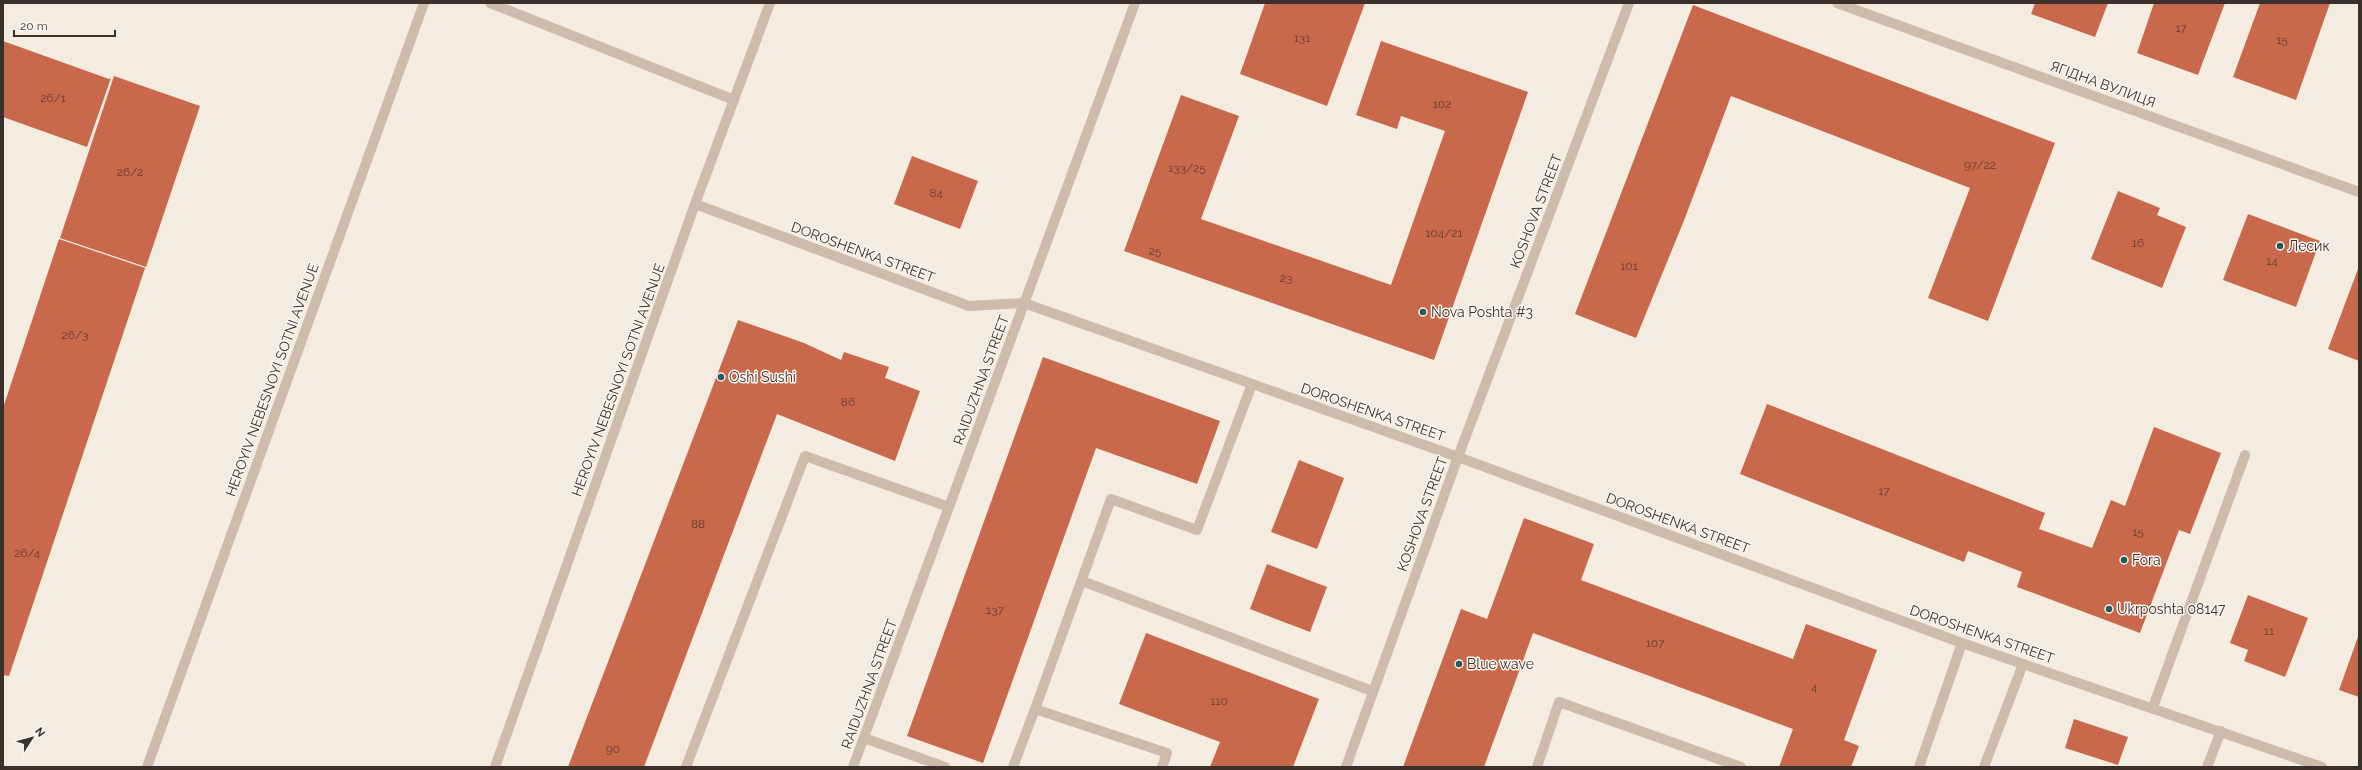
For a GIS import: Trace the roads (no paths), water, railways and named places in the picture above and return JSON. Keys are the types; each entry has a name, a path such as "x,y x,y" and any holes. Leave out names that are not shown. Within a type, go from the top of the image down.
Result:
{"street":[{"name":"HEROYIV NEBESNOYI SOTNI AVENUE","path":"147,767 424,3"},
{"path":"490,3 734,100"},
{"name":"HEROYIV NEBESNOYI SOTNI AVENUE","path":"495,767 695,204 770,3"},
{"name":"RAIDUZHNA STREET","path":"853,767 1135,3"},
{"name":"KOSHOVA STREET","path":"1346,767 1372,691 1458,457 1629,3"},
{"name":"ЯГІДНА ВУЛИЦЯ","path":"1837,3 2359,192"},
{"name":"DOROSHENKA STREET","path":"695,204 969,306 1024,303 1458,457 1962,643 2153,707 2322,767"},
{"path":"1013,767 1111,499 1197,530 1252,384"},
{"path":"2153,707 2245,455"},
{"path":"686,767 805,456 949,507"},
{"path":"1082,581 1372,691"},
{"path":"1919,767 1962,643"},
{"path":"1984,767 2023,664"},
{"path":"1536,767 1559,702 1741,767"},
{"path":"1035,709 1167,753 1162,767"},
{"path":"2207,767 2221,731"},
{"path":"864,738 945,767"}],"place":[{"name":"Лесик","path":"2280,246"},
{"name":"Nova Poshta #3","path":"1423,312"},
{"name":"Oshi Sushi","path":"721,377"},
{"name":"Fora","path":"2124,560"},
{"name":"Ukrposhta 08147","path":"2109,609"},
{"name":"Blue wave","path":"1459,664"}]}
